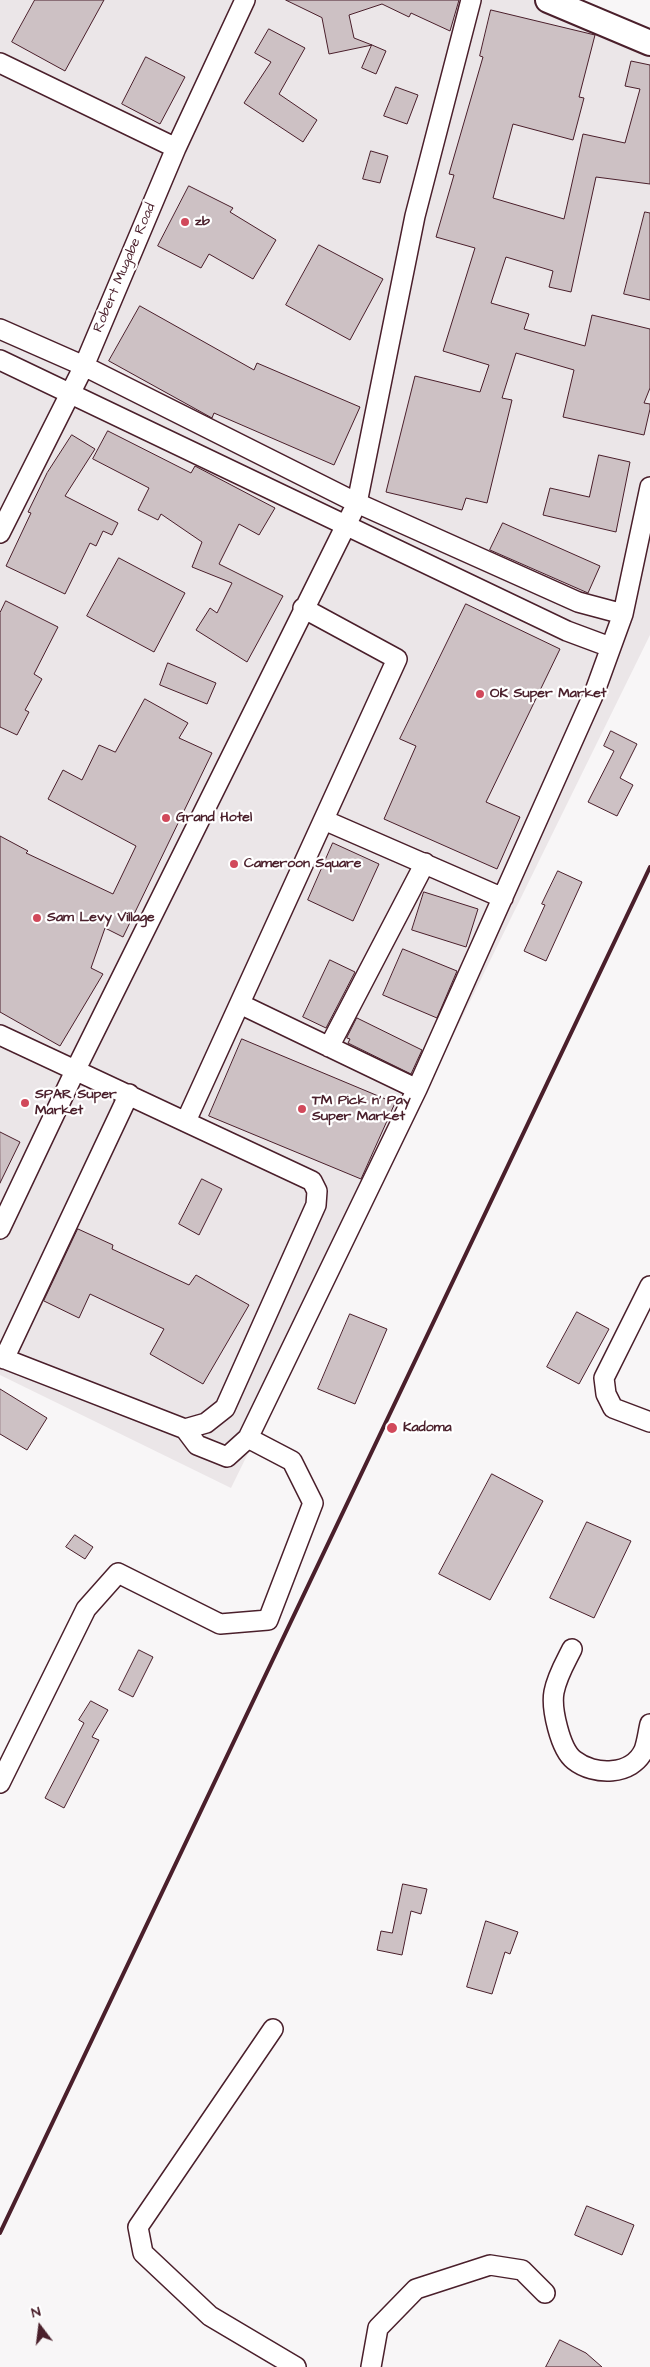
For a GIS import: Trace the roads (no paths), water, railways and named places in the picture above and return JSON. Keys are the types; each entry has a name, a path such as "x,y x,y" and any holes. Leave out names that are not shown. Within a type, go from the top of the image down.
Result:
{"main road":[{"path":"548,0 650,43"}],"street":[{"name":"Robert Mugabe Road","path":"0,533 84,366 176,148 245,0"},
{"path":"0,1230 76,1069 303,608 357,503 415,216 472,0"},
{"path":"0,63 176,148"},
{"path":"0,329 84,366 357,503 578,602 623,614"},
{"path":"0,360 567,631 610,647"},
{"path":"129,1094 2,1358 185,1429 197,1445 227,1456 248,1438 417,1089 595,691 623,614 650,487"},
{"path":"186,1121 397,659 303,608"},
{"path":"324,820 503,898"},
{"path":"329,1047 425,863"},
{"path":"240,1004 417,1089"},
{"path":"0,1035 312,1181 317,1191 316,1204 225,1408 206,1423 185,1429"},
{"path":"650,1286 604,1378 606,1394 613,1408 650,1422"},
{"path":"0,1783 86,1609 118,1573 220,1624 268,1620 313,1503 292,1461 248,1438"},
{"path":"572,1649 561,1671 554,1693 556,1720 563,1744 573,1760 606,1772 625,1768 637,1760 644,1749 650,1724"},
{"path":"273,2029 138,2227 143,2253 210,2316 296,2367"},
{"path":"371,2367 378,2328 416,2289 490,2265 522,2270 545,2293"}],"railway":[{"path":"0,2233 650,867"}],"place":[{"name":"zb","path":"185,222"},
{"name":"OK Super Market","path":"480,694"},
{"name":"Grand Hotel","path":"166,818"},
{"name":"Cameroon Square","path":"234,864"},
{"name":"Sam Levy Village","path":"37,918"},
{"name":"SPAR Super Market","path":"25,1103"},
{"name":"TM Pick n' Pay Super Market","path":"302,1109"},
{"name":"Kadoma","path":"392,1428"}]}
